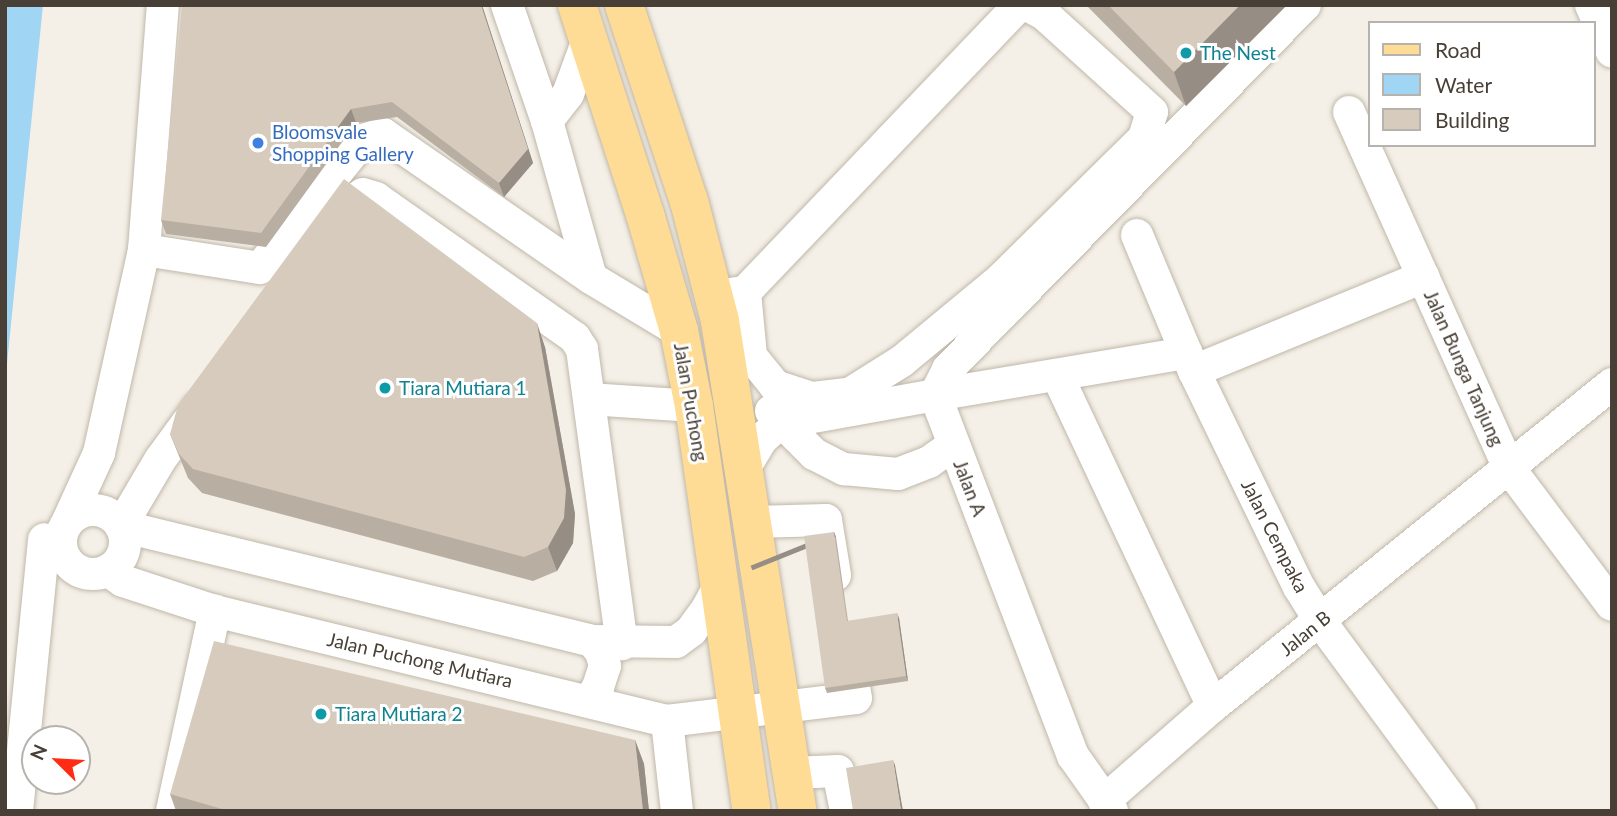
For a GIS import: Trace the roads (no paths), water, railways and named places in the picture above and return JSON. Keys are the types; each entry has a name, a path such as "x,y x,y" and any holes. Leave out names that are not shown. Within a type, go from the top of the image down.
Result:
{"main road":[{"path":"625,5 689,201 726,303 746,467 798,811"},
{"name":"Jalan Puchong","path":"583,23 645,214 678,331 694,406 752,811"}],"street":[{"path":"17,811 55,531 99,453 144,250 163,5"},
{"path":"507,5 547,121 590,278"},
{"path":"726,303 803,228 1019,5"},
{"path":"746,467 762,439 780,423 857,400 1001,279 1144,138 1152,112 1044,14 1027,5"},
{"path":"934,395 948,369 1305,5"},
{"path":"1591,5 1612,51"},
{"path":"547,121 568,94 583,23"},
{"path":"1160,151 1170,119 1182,101"},
{"name":"Jalan Bunga Tanjung","path":"1349,112 1509,468 1612,605"},
{"path":"144,250 260,268 363,140 383,134 590,278 678,331"},
{"path":"317,247 351,202 363,194 376,198 575,338 582,349 589,399 607,643 601,652 605,666 598,687 589,701"},
{"name":"Jalan Cempaka","path":"1137,235 1190,362 1299,587 1320,621 1460,811"},
{"path":"726,303 751,355 775,386 813,398 857,400 934,395 1058,375 1190,362 1423,277"},
{"path":"726,303 756,392 780,423 814,454 844,468 898,474 929,463 953,445"},
{"path":"1058,375 1213,706"},
{"path":"117,521 218,382"},
{"name":"Jalan B","path":"1108,806 1213,706 1612,384"},
{"name":"Jalan A","path":"934,395 1073,756 1108,806"},
{"path":"589,399 694,406"},
{"path":"55,531 61,534 61,547 73,568 97,575 109,570 124,551 99,453"},
{"path":"55,531 77,514 89,510 101,511 117,521 607,643 676,642 691,631 719,586"},
{"name":"Jalan Puchong Mutiara","path":"109,570 124,581 215,611 667,721 856,698 826,520 754,522"},
{"path":"172,811 215,611"},
{"path":"667,721 677,811"},
{"path":"792,774 838,771 846,811"}],"water":[{"path":"5,5 43,5 5,384"}],"place":[{"name":"The Nest","path":"1186,53"},
{"name":"Bloomsvale Shopping Gallery","path":"258,143"},
{"name":"Tiara Mutiara 1","path":"385,388"},
{"name":"Tiara Mutiara 2","path":"321,714"}]}
